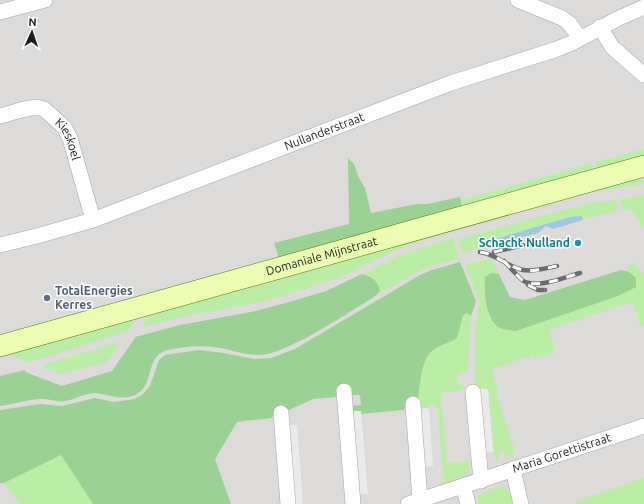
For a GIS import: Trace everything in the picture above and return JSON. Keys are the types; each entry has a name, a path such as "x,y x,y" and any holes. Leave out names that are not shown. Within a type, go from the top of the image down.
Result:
{"main road":[{"name":"Domaniale Mijnstraat","path":"0,346 644,166"}],"street":[{"path":"0,12 45,0"},
{"path":"518,0 562,18 569,23 580,38"},
{"name":"Nullanderstraat","path":"0,245 92,220 444,86 503,65 557,49 644,7"},
{"path":"600,27 612,47 644,75"},
{"name":"Kieskoel","path":"0,116 32,108 41,108 64,127 70,138 92,220"},
{"path":"344,391 353,504"},
{"path":"473,392 481,481"},
{"name":"Maria Gorettistraat","path":"413,404 414,502 644,426"},
{"path":"281,413 288,504"},
{"path":"513,470 521,504"},
{"path":"463,486 468,504"}],"shaded area":[{"path":"0,0 644,0 644,504 0,504"},
{"path":"478,389 488,390 493,452 483,453"},
{"path":"427,408 429,410 433,466 422,467 418,409"},
{"path":"351,411 361,411 368,494 358,494"},
{"path":"287,425 297,425 303,504 293,504"}],"green space":[{"path":"644,149 644,155 597,168 596,162"},
{"path":"348,158 354,164 359,178 365,188 371,213 460,197 462,206 279,258 274,243 349,224"},
{"path":"593,163 592,170 462,206 461,200"},
{"path":"629,180 644,180 644,184 584,193 471,224"},
{"path":"644,195 644,229 631,209 624,211 620,199"},
{"path":"616,200 619,210 583,220 582,216 570,217 492,240 492,245 462,253 458,239 588,203"},
{"path":"450,230 402,247 339,278 286,295 261,302 190,315 142,327 149,315"},
{"path":"453,238 459,259 434,265 419,271 374,297 380,291 373,277 362,274 402,254"},
{"path":"491,258 499,274 491,273 486,302 601,301 618,296 629,272 624,271 633,263 644,273 644,325 641,326 632,302 549,330 556,352 535,359 533,355 492,369 499,394 497,396 516,454 506,457 504,451 498,453 499,460 495,461 488,390 475,388 475,326 480,302 465,265"},
{"path":"460,262 476,301 471,316 467,313 463,315 457,338 435,349 428,355 421,375 418,404 404,408 404,410 361,414 361,411 351,411 351,406 361,405 360,395 336,395 336,397 313,399 276,416 272,416 272,418 237,422 215,459 231,504 93,504 61,455 4,483 0,483 0,410 40,404 62,406 95,398 114,402 135,399 143,394 150,386 159,360 165,355 199,350 254,359 271,358 295,349 420,275"},
{"path":"621,270 629,272 636,278 636,287 618,296 516,331 498,327 490,317 486,304 485,277 491,273 499,274 510,297 525,300"},
{"path":"362,274 369,276 376,282 380,291 374,297 317,332 284,348 258,355 207,346 194,346 168,350 161,353 156,358 143,389 132,396 116,397 91,393 66,401 39,399 0,406 0,376 25,370 25,372 62,386 112,371 135,337 180,325 251,312 286,303 326,291"},
{"path":"467,313 471,316 468,369 467,371 457,375 459,383 463,386 464,390 441,393 447,463 470,461 470,467 466,475 463,477 444,483 437,405 427,405 427,408 418,409 419,387 422,370 428,356 435,349 457,338 463,315"},
{"path":"136,318 128,331 53,355 27,362 9,354"},
{"path":"121,341 107,362 61,374 40,366"},
{"path":"61,455 93,504 20,504 4,483"},
{"path":"644,478 644,504 576,504 576,501"},
{"path":"504,487 511,493 513,504 478,504 479,496 489,490"}],"water":[{"path":"582,216 583,220 553,229 546,226 538,233 492,245 491,242 492,240 570,217"}],"railway":[{"path":"494,252 523,245"},
{"path":"480,252 491,255 523,270 536,270 557,266"},
{"path":"504,261 522,280 528,283 535,284 551,282 580,273"},
{"path":"528,285 538,290 545,290"}],"place":[{"name":"Schacht Nulland","path":"578,243"},
{"name":"TotalEnergies Kerres","path":"47,298"}]}
